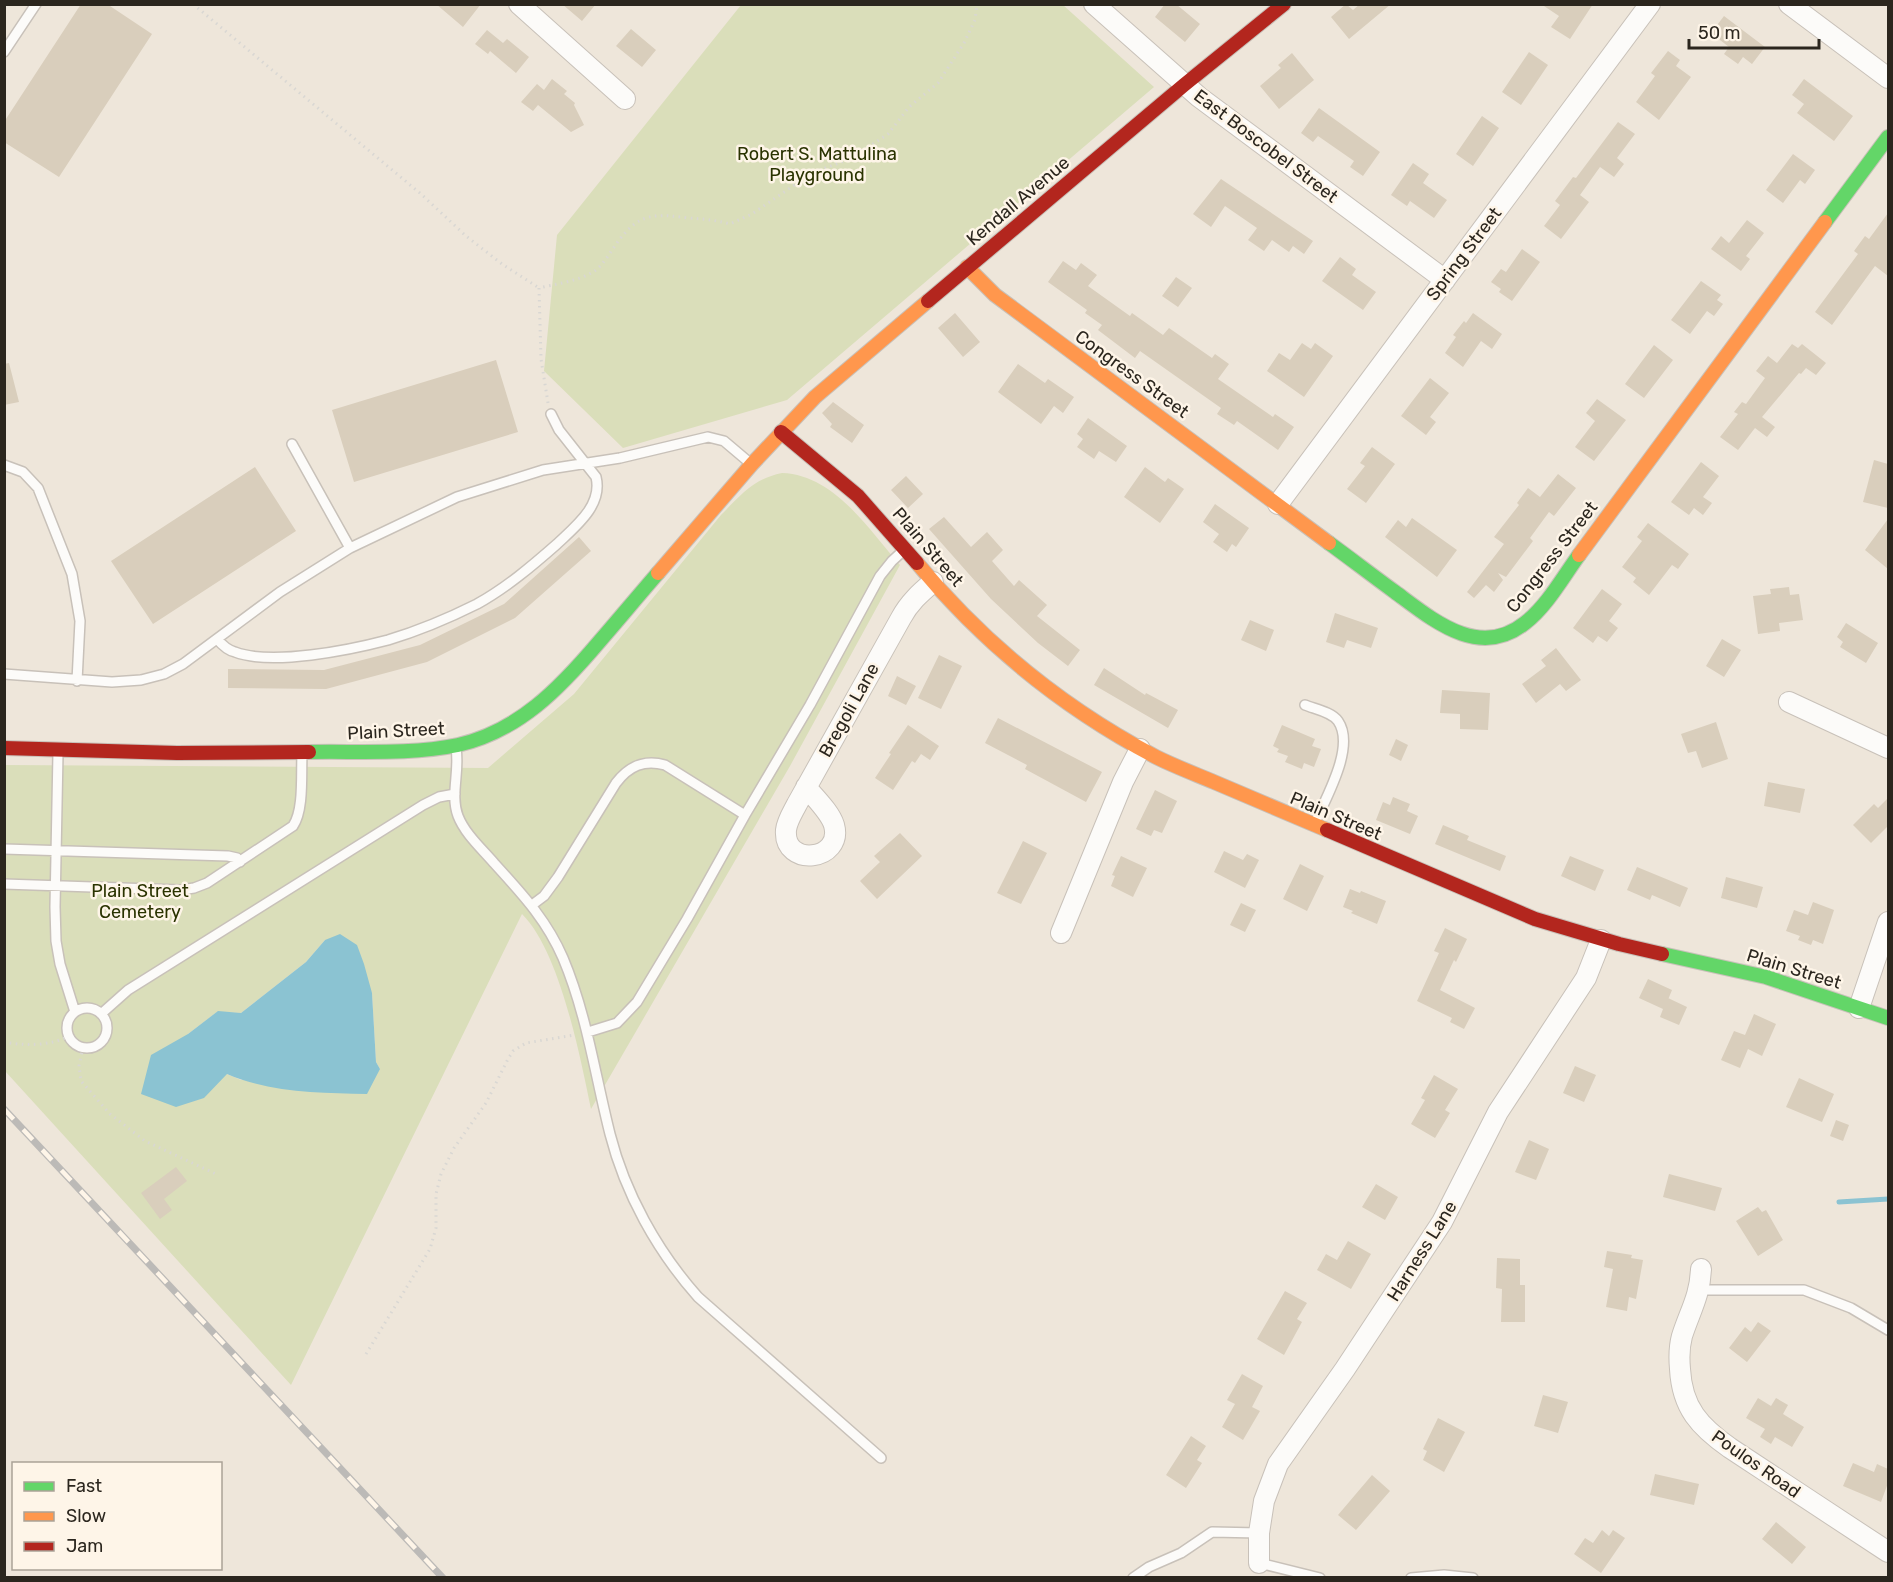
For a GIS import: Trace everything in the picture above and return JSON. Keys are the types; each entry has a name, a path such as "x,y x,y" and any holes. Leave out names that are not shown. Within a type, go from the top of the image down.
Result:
{"street":[{"path":"519,4 625,99"},
{"name":"East Boscobel Street","path":"1094,4 1184,85 1445,280"},
{"name":"Kendall Avenue","path":"781,432 845,370 1184,85 1284,4"},
{"name":"Spring Street","path":"1278,504 1650,4"},
{"path":"1789,4 1888,78"},
{"name":"Congress Street","path":"967,267 995,295 1430,618 1452,632 1487,639 1510,634 1520,628 1538,610 1888,137"},
{"name":"Plain Street","path":"4,748 177,753 393,752 456,746 487,736 509,726 548,698 781,432 858,496 971,624 1050,690 1091,720 1140,749 1176,767 1519,913 1601,940 1766,977 1888,1018"},
{"name":"Bregoli Lane","path":"806,787 832,821 835,830 829,848 815,856 803,855 792,848 786,837 786,829 792,813 806,787 905,609 933,582"},
{"path":"1789,702 1888,748"},
{"path":"1061,933 1123,782 1140,749"},
{"path":"1859,1008 1888,922"},
{"name":"Harness Lane","path":"1259,1563 1259,1533 1264,1501 1278,1464 1345,1369 1442,1222 1504,1101 1586,978 1601,940"},
{"name":"Poulos Road","path":"1701,1269 1700,1290 1680,1348 1682,1386 1692,1413 1708,1431 1731,1449 1888,1552"}],"lane":[{"path":"4,52 36,4"},
{"path":"217,639 226,648 249,656 318,654 388,640 468,608 504,587 535,563 587,513 596,499 598,484 596,477 559,430 551,414"},
{"path":"4,674 77,681 127,681 153,677 183,664 280,592 350,548 457,497 543,470 620,458 708,437 724,441 752,464"},
{"path":"291,444 350,548"},
{"path":"4,465 22,472 38,488 72,574 80,621 77,681"},
{"path":"588,1032 617,1023 638,1002 810,705 880,576 905,549"},
{"path":"1305,705 1329,714 1338,721 1343,733 1340,762 1314,826"},
{"path":"456,746 457,813 466,830 532,905 546,925 563,959 588,1032 610,1134 623,1176 635,1203 668,1261 708,1307 881,1458"},
{"path":"58,750 55,885 57,952 75,1012"},
{"path":"4,884 187,889 207,883 288,831 297,820 300,808 302,753"},
{"path":"532,905 544,896 558,877 616,783 622,775 635,766 650,762 664,765 746,815"},
{"path":"101,1014 128,990 423,805 439,797 455,794"},
{"path":"4,849 228,856 237,858 240,862"},
{"path":"92,1009 101,1014 107,1024 106,1035 98,1045 83,1047 74,1043 69,1036 67,1026 75,1012 92,1009"},
{"path":"1700,1290 1804,1290 1861,1313 1888,1330"},
{"path":"1133,1578 1149,1567 1173,1557 1212,1532 1259,1533"},
{"path":"1259,1563 1320,1578"},
{"path":"1411,1578 1430,1575 1473,1578"}],"path":[{"path":"193,4 421,194 466,236 502,264 539,288 583,277 595,271 626,231 642,218 667,214 689,218 711,218 730,224 752,214 812,173 852,158 888,134 909,107 938,83 964,43 975,20 977,4"},
{"path":"539,288 541,359 551,414"},
{"path":"366,1354 430,1249 436,1228 436,1194 441,1174 454,1148 486,1103 513,1051 526,1043 588,1032"},
{"path":"4,1042 49,1043 69,1036"},
{"path":"83,1047 79,1066 81,1081 110,1113 146,1142 216,1174"}],"green space":[{"name":"Robert S. Mattulina Playground","path":"741,5 1063,5 1154,87 787,400 623,448 544,371 557,235"},
{"name":"Plain Street Cemetery","path":"782,473 801,476 834,493 863,521 900,565 790,766 591,1109 567,1006 558,978 535,931 522,914 291,1385 5,1071 5,765 488,768 574,694 721,515 748,489","holes":["325,940 372,993 376,1062 380,1069 241,1080 227,1074 188,1034 217,1012 241,1013 306,962"]}],"water":[{"path":"340,934 357,945 372,993 376,1062 380,1069 367,1094 278,1088 227,1074 204,1098 176,1107 141,1094 151,1055 188,1034 218,1011 241,1013 306,962 325,940"}],"building":[{"path":"81,4 107,4 152,34 59,177 4,142 4,122"},
{"path":"436,4 481,4 463,27"},
{"path":"562,4 596,4 582,21"},
{"path":"1165,4 1176,4 1200,24 1185,42 1155,17"},
{"path":"1346,4 1353,10 1360,4 1391,4 1349,39 1331,17"},
{"path":"1541,4 1593,4 1570,39 1551,27 1559,16"},
{"path":"1724,16 1765,47 1752,64 1743,57 1738,64 1724,54 1729,47 1711,33"},
{"path":"631,29 656,50 642,67 616,46"},
{"path":"487,30 503,43 507,39 529,57 516,73 490,51 488,54 475,44"},
{"path":"1668,51 1680,60 1676,66 1691,77 1659,120 1636,102 1655,76 1651,73"},
{"path":"1529,52 1548,65 1521,105 1502,92"},
{"path":"1292,53 1314,80 1279,109 1260,86 1281,68 1278,65"},
{"path":"552,79 567,91 564,94 575,103 584,125 571,132 538,105 533,111 521,102 537,84 544,90"},
{"path":"1804,79 1853,116 1834,141 1797,113 1804,104 1792,95"},
{"path":"1319,108 1380,152 1363,176 1350,167 1354,161 1318,136 1313,142 1301,133"},
{"path":"1482,116 1499,128 1473,166 1456,154"},
{"path":"1618,122 1635,134 1617,158 1624,164 1614,177 1600,167 1580,195 1589,202 1561,239 1544,226 1560,205 1555,201 1573,177 1576,178"},
{"path":"1793,154 1815,170 1805,184 1800,180 1783,203 1766,190"},
{"path":"1413,163 1429,174 1423,183 1447,200 1434,218 1410,201 1407,206 1391,195"},
{"path":"1221,179 1313,241 1304,254 1293,246 1289,252 1272,240 1264,251 1248,240 1257,228 1225,206 1211,227 1193,214"},
{"path":"1888,213 1888,276 1875,266 1832,325 1815,312 1858,254 1854,251 1865,236 1869,239"},
{"path":"1747,220 1764,233 1746,256 1750,259 1741,271 1711,249 1721,236 1729,243"},
{"path":"1522,249 1540,262 1512,301 1499,292 1501,289 1491,282 1501,269 1506,272"},
{"path":"1340,257 1356,269 1352,275 1376,292 1363,310 1322,281"},
{"path":"1063,261 1076,270 1081,263 1097,275 1088,286 1130,316 1132,313 1163,335 1169,328 1212,358 1215,354 1229,364 1218,379 1273,417 1275,414 1294,427 1278,450 1237,421 1234,425 1217,414 1221,408 1140,351 1135,358 1098,330 1102,325 1085,313 1087,310 1048,282"},
{"path":"1176,277 1192,288 1178,307 1162,296"},
{"path":"1701,281 1721,295 1717,300 1723,304 1714,316 1707,311 1690,334 1671,320"},
{"path":"955,313 980,342 963,357 938,328"},
{"path":"1473,313 1502,334 1492,349 1481,341 1463,367 1445,353 1456,337 1453,335"},
{"path":"1302,343 1311,349 1315,343 1333,356 1304,397 1267,371 1279,353 1290,360"},
{"path":"1792,344 1798,348 1802,344 1826,363 1816,375 1806,368 1801,374 1799,373 1762,417 1775,427 1767,437 1755,428 1738,450 1720,437 1738,414 1734,412 1742,402 1746,404 1765,378 1756,371 1768,356 1777,363"},
{"path":"1654,345 1673,360 1644,398 1625,384"},
{"path":"496,360 518,432 354,482 332,410"},
{"path":"9,363 19,402 4,405 4,364"},
{"path":"1018,364 1045,383 1048,379 1074,397 1063,413 1054,406 1041,424 998,392"},
{"path":"1430,378 1449,393 1430,417 1436,422 1426,435 1401,416"},
{"path":"1597,399 1626,420 1594,461 1575,447 1595,421 1586,413"},
{"path":"833,402 864,425 852,443 830,427 832,424 822,413"},
{"path":"1088,418 1127,446 1116,462 1099,451 1094,459 1077,447 1083,439 1077,434"},
{"path":"1372,447 1395,464 1366,503 1347,489 1365,466 1360,463"},
{"path":"1874,460 1888,464 1888,508 1863,502"},
{"path":"1701,462 1719,476 1703,497 1712,503 1703,515 1694,508 1689,515 1671,502"},
{"path":"255,467 296,531 153,624 111,561"},
{"path":"1145,467 1165,482 1168,478 1184,489 1160,523 1124,497"},
{"path":"1558,474 1576,488 1554,516 1549,512 1530,538 1533,541 1506,577 1498,573 1503,580 1494,592 1486,585 1474,598 1467,592 1504,544 1494,537 1519,505 1517,503 1528,488 1540,497"},
{"path":"906,476 923,494 908,508 891,490"},
{"path":"1215,504 1249,528 1236,547 1232,544 1227,552 1213,542 1219,534 1203,522"},
{"path":"944,517 971,547 987,532 1003,550 992,561 1014,586 1019,580 1047,605 1037,616 1080,650 1068,666 1038,643 991,599 929,529"},
{"path":"1412,518 1457,550 1437,577 1385,537 1398,520 1406,527"},
{"path":"1888,519 1888,569 1865,550"},
{"path":"1648,523 1689,554 1678,569 1672,565 1649,595 1633,582 1636,578 1622,567 1642,541 1637,537"},
{"path":"579,537 591,551 515,618 427,662 326,689 228,688 228,669 324,670 420,645 504,604"},
{"path":"1789,587 1790,595 1799,594 1803,620 1779,623 1780,631 1758,634 1753,596 1771,594 1770,589"},
{"path":"1602,589 1622,604 1609,621 1618,628 1607,642 1598,636 1593,643 1573,628"},
{"path":"1335,613 1378,628 1371,648 1347,640 1344,648 1326,642"},
{"path":"1250,620 1274,630 1266,651 1241,640"},
{"path":"1846,623 1878,643 1866,663 1840,647 1843,642 1837,637"},
{"path":"1722,639 1741,650 1724,677 1706,666"},
{"path":"1556,648 1581,680 1566,691 1560,684 1536,703 1522,684 1546,666 1541,660"},
{"path":"939,655 962,666 941,709 918,698"},
{"path":"1104,668 1145,695 1146,693 1178,710 1168,728 1094,685"},
{"path":"897,676 916,686 906,705 888,696"},
{"path":"1442,690 1490,693 1488,730 1460,729 1460,714 1440,713"},
{"path":"998,718 1102,772 1086,802 1025,769 1027,765 985,743"},
{"path":"1716,722 1728,759 1702,768 1696,751 1688,753 1681,734"},
{"path":"908,725 939,746 930,760 921,754 915,763 912,761 893,790 875,778"},
{"path":"1282,725 1315,739 1312,746 1321,749 1314,767 1304,763 1302,769 1285,762 1288,756 1277,752 1279,749 1273,746"},
{"path":"1396,739 1408,745 1401,761 1389,755"},
{"path":"1768,782 1805,789 1800,813 1764,806"},
{"path":"1155,790 1177,801 1162,833 1154,830 1151,836 1136,829"},
{"path":"1393,797 1410,804 1407,811 1418,816 1410,834 1376,820 1383,802 1390,805"},
{"path":"1888,798 1888,826 1871,843 1853,825 1874,804 1878,808"},
{"path":"1443,825 1469,836 1467,840 1506,856 1500,871 1435,844"},
{"path":"900,833 922,856 877,899 860,881 880,862 874,856"},
{"path":"1023,841 1047,853 1021,904 997,893"},
{"path":"1224,851 1243,860 1247,854 1259,860 1245,888 1214,872"},
{"path":"1121,856 1147,868 1133,897 1111,886 1115,876 1112,875"},
{"path":"1570,856 1604,870 1595,891 1561,876"},
{"path":"1300,864 1324,876 1307,911 1283,899"},
{"path":"1637,867 1688,888 1680,907 1652,895 1650,900 1627,890"},
{"path":"1726,877 1763,887 1757,908 1721,898"},
{"path":"1350,889 1386,901 1377,924 1343,907"},
{"path":"1813,902 1834,910 1823,944 1813,940 1811,945 1798,940 1800,936 1786,931 1794,910 1808,915"},
{"path":"1241,903 1256,910 1245,932 1230,925"},
{"path":"1445,928 1467,939 1440,990 1475,1008 1464,1029 1450,1022 1452,1018 1417,1001 1439,953 1434,951"},
{"path":"1648,979 1672,990 1669,998 1687,1007 1679,1025 1660,1017 1663,1009 1639,998"},
{"path":"1754,1014 1776,1024 1762,1056 1748,1049 1740,1068 1721,1060 1734,1031 1745,1035"},
{"path":"1575,1066 1596,1075 1584,1102 1563,1093"},
{"path":"1434,1075 1458,1089 1445,1110 1450,1113 1435,1138 1411,1124 1425,1100 1421,1098"},
{"path":"1799,1078 1834,1094 1822,1122 1786,1107"},
{"path":"1836,1120 1849,1125 1843,1141 1830,1136"},
{"path":"1529,1140 1549,1149 1536,1180 1515,1172"},
{"path":"176,1167 187,1181 164,1199 172,1210 160,1219 141,1193"},
{"path":"1669,1174 1722,1188 1715,1211 1663,1197"},
{"path":"1376,1184 1398,1197 1385,1220 1362,1207"},
{"path":"1758,1207 1762,1212 1766,1210 1783,1240 1758,1256 1736,1221"},
{"path":"1348,1241 1371,1254 1351,1289 1317,1270 1326,1254 1337,1260"},
{"path":"1607,1251 1632,1255 1631,1258 1643,1260 1636,1299 1629,1297 1627,1311 1606,1307 1613,1269 1604,1267"},
{"path":"1497,1258 1520,1259 1520,1285 1525,1285 1525,1322 1501,1322 1502,1289 1496,1288"},
{"path":"1285,1291 1307,1303 1297,1319 1302,1322 1284,1355 1257,1339"},
{"path":"1758,1322 1771,1331 1747,1362 1729,1348 1745,1327 1751,1332"},
{"path":"1242,1374 1263,1386 1252,1407 1260,1411 1243,1440 1222,1427 1235,1404 1227,1400"},
{"path":"1543,1395 1568,1402 1558,1433 1534,1426"},
{"path":"1758,1398 1771,1406 1776,1398 1788,1405 1783,1414 1804,1427 1792,1447 1775,1437 1771,1444 1760,1437 1765,1429 1746,1418"},
{"path":"1438,1418 1465,1432 1444,1472 1423,1460 1427,1451 1423,1449"},
{"path":"1191,1436 1206,1446 1197,1460 1202,1463 1186,1488 1166,1475"},
{"path":"1853,1463 1874,1472 1877,1464 1888,1469 1888,1483 1881,1502 1843,1486"},
{"path":"1655,1474 1699,1484 1694,1505 1650,1495"},
{"path":"1372,1475 1390,1491 1356,1530 1338,1515"},
{"path":"1776,1522 1806,1547 1792,1564 1762,1539"},
{"path":"1602,1530 1609,1536 1613,1530 1625,1538 1601,1573 1574,1554 1585,1538 1593,1543"}],"waterway":[{"path":"1839,1202 1888,1199"}],"railway":[{"path":"4,1109 443,1578"}],"traffic: fast":[{"path":"1825,222 1888,137"},
{"path":"1329,543 1441,624 1474,637 1491,638 1508,633 1533,616 1548,600 1579,555"},
{"path":"309,752 403,751 440,748 458,745 500,729 537,706 569,676 658,573"},
{"path":"1662,954 1766,977 1888,1018"}],"traffic: slow":[{"path":"1579,555 1825,222"},
{"path":"967,267 995,295 1329,543"},
{"path":"658,573 752,464 815,397 928,301"},
{"path":"917,563 943,593 998,647 1027,672 1089,717 1163,760 1327,830"}],"traffic: jam":[{"path":"928,301 1184,85 1284,4"},
{"path":"781,432 858,496 917,563"},
{"path":"4,748 177,753 309,752"},
{"path":"1327,830 1535,919 1662,954"}]}
